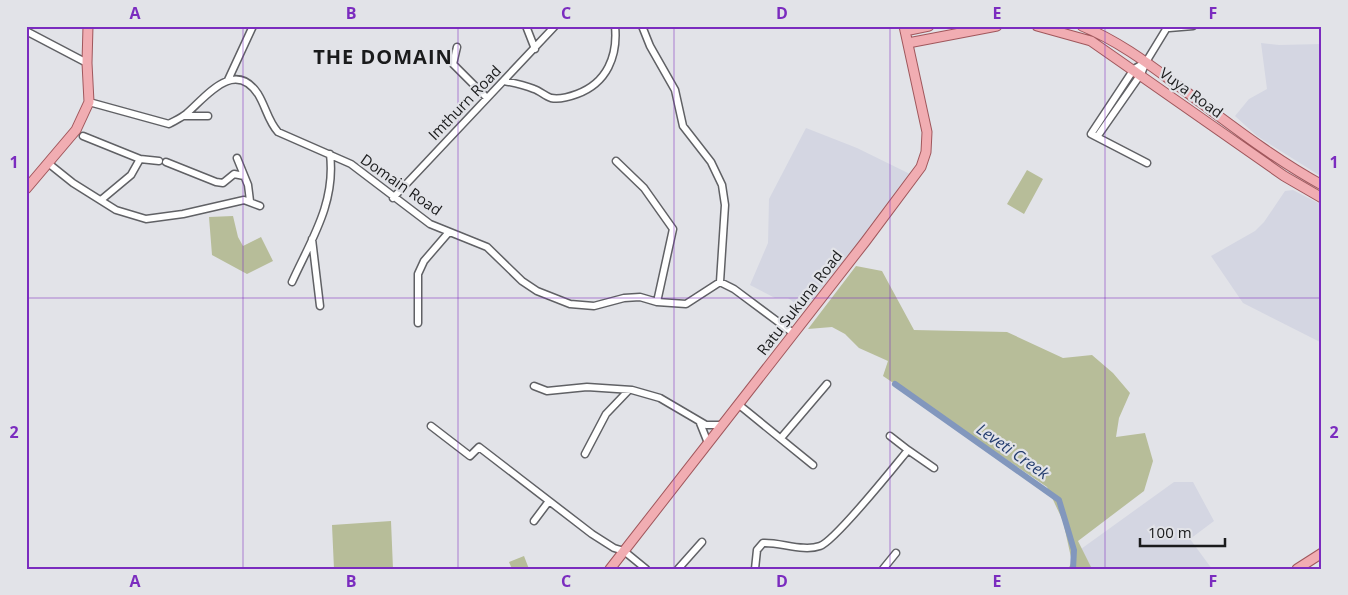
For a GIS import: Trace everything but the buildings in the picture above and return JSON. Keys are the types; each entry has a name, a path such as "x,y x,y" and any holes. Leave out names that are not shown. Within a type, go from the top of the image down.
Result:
{"main road":[{"path":"26,189 76,130 89,102 88,26"},
{"path":"904,28 929,26"},
{"path":"908,43 997,26"},
{"name":"Vuya Road","path":"1037,26 1091,41 1138,72 1284,176 1322,198"},
{"name":"Vuya Road","path":"1082,26 1111,40 1146,62 1291,167 1322,185"},
{"name":"Ratu Sukuna Road","path":"610,569 898,199 920,167 926,152 927,132 904,28"},
{"path":"1297,569 1322,553"}],"street":[{"path":"89,102 169,124 184,116 207,92 228,80 252,26"},
{"path":"526,26 535,49"},
{"name":"Imthurn Road","path":"393,198 555,26"},
{"path":"504,81 521,84 553,98 566,98 581,92 604,75 611,63 615,50 615,26"},
{"path":"642,26 650,46 675,90 683,126 711,162 722,185 726,205 720,282 734,289 793,333"},
{"path":"1147,163 1094,135 1169,27 1193,26"},
{"path":"26,30 87,64"},
{"path":"457,47 453,64 487,98"},
{"name":"Domain Road","path":"228,80 239,80 249,84 259,95 270,124 278,132 351,164 393,198 430,224 487,247 522,281 537,291 570,304 594,306 624,298 640,298 657,302 686,304 720,282"},
{"path":"184,116 201,118 208,116"},
{"path":"83,136 140,159 163,162 216,182 222,183 234,174 244,176"},
{"path":"292,282 326,208 331,167 330,154"},
{"path":"237,158 250,201"},
{"path":"101,200 131,175 140,159"},
{"path":"616,161 644,188 673,229 657,302"},
{"path":"48,163 73,183 116,210 146,220 183,214 244,200 260,206"},
{"path":"418,322 418,274 424,261 449,232"},
{"path":"312,238 315,279 320,306"},
{"path":"781,438 827,384"},
{"path":"534,386 546,391 587,387 638,391 674,404 706,425 722,425"},
{"path":"585,454 606,414 628,391"},
{"path":"738,404 813,465"},
{"path":"700,422 708,443"},
{"path":"431,426 470,456 479,447 592,534 614,548 624,551 646,569"},
{"path":"890,436 934,468"},
{"path":"755,569 757,550 763,543 811,548 821,546 838,532 908,450"},
{"path":"534,521 549,501"},
{"path":"678,569 702,542"},
{"path":"884,569 896,553"}],"shaded area":[{"path":"1261,43 1279,45 1322,44 1322,177 1257,136 1235,116 1249,99 1267,89"},
{"path":"806,128 857,148 912,175 804,310 788,298 775,298 750,285 768,243 769,199"},
{"path":"1293,190 1322,205 1322,343 1243,303 1211,256 1255,231 1264,222 1285,191"},
{"path":"1174,482 1193,482 1214,521 1190,539 1212,569 1091,569 1081,549"}],"green space":[{"path":"1027,170 1043,179 1024,214 1007,204"},
{"path":"233,216 238,237 243,246 261,237 273,261 247,274 212,255 209,217"},
{"path":"856,266 882,271 914,330 1007,332 1063,358 1092,355 1113,373 1130,393 1119,418 1116,437 1145,433 1153,461 1144,491 1078,541 1092,569 1068,569 1072,562 1063,521 1047,487 883,376 888,361 859,348 845,334 832,327 808,329"},
{"path":"391,521 393,569 334,569 332,525"},
{"path":"524,556 529,569 512,569 509,562"}],"waterway":[{"name":"Leveti Creek","path":"895,384 1059,500 1074,550 1073,569"}],"district":[{"name":"THE DOMAIN","path":"383,57"}]}
